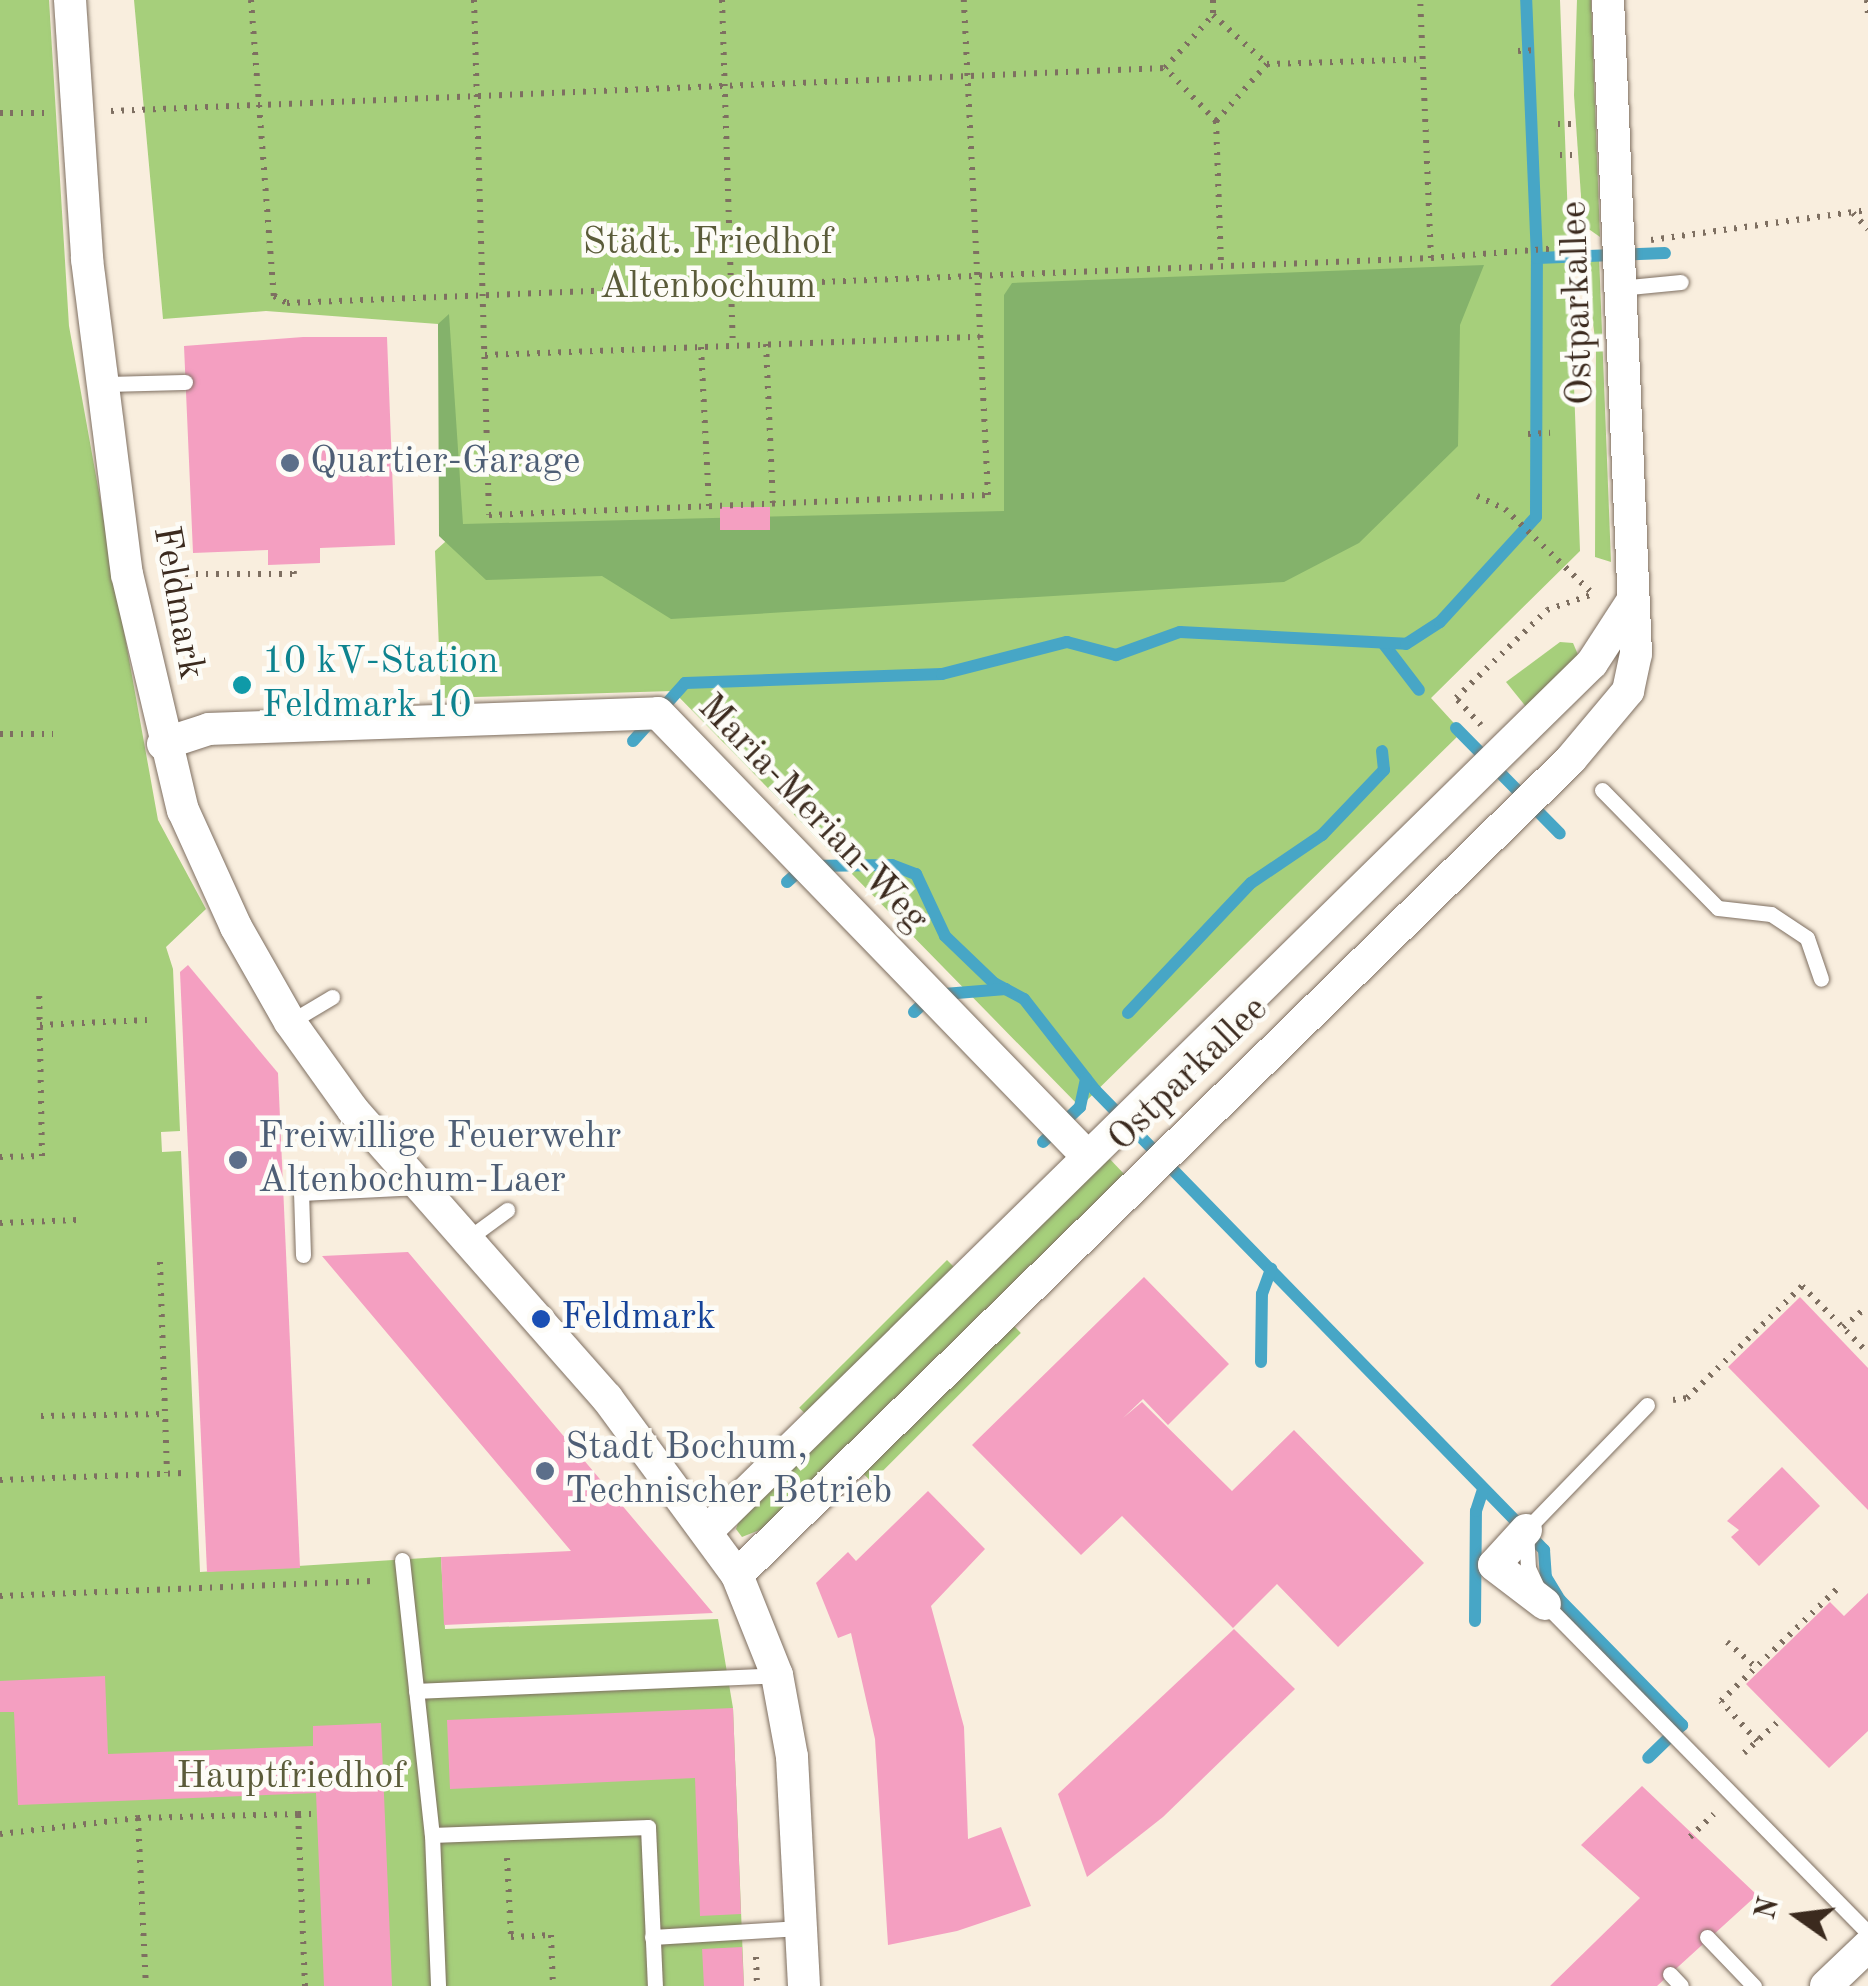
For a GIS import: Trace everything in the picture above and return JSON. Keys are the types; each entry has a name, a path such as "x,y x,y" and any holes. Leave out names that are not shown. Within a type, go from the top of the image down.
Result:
{"street":[{"name":"Feldmark","path":"70,0 87,259 127,574 164,744 184,810 236,927 290,1022 419,1187 608,1398 737,1574 777,1675 792,1756 804,1986"},
{"name":"Ostparkallee","path":"737,1574 1611,718 1634,672 1608,0"},
{"name":"Ostparkallee","path":"708,1530 1592,663 1631,603"},
{"name":"Maria-Merian-Weg","path":"164,744 208,729 658,713 1087,1156"},
{"path":"1526,1530 1494,1566 1544,1604"},
{"path":"1826,1986 1868,1946"}],"lane":[{"path":"1618,288 1681,282"},
{"path":"105,384 185,382"},
{"path":"1602,790 1718,908 1770,914 1807,938 1821,980"},
{"path":"290,1022 332,997"},
{"path":"303,1256 300,1193 419,1187"},
{"path":"466,1240 506,1210"},
{"path":"1647,1405 1526,1530 1528,1568 1544,1604 1868,1933"},
{"path":"402,1560 432,1835 438,1986"},
{"path":"416,1690 777,1675"},
{"path":"432,1835 648,1826 655,1986"},
{"path":"652,1937 801,1928"},
{"path":"1707,1937 1754,1986"}],"path":[{"path":"251,0 274,296 287,304 1431,258 1576,246"},
{"path":"474,0 489,515 988,495 964,0"},
{"path":"722,0 734,345"},
{"path":"0,113 79,113 258,102 1165,68 1213,15 1213,0"},
{"path":"1420,0 1431,258"},
{"path":"1868,0 1868,16"},
{"path":"1213,15 1267,64 1422,59"},
{"path":"1518,51 1536,50"},
{"path":"1216,121 1267,64"},
{"path":"1165,68 1216,121 1221,266"},
{"path":"1558,124 1571,124"},
{"path":"1560,156 1572,155"},
{"path":"1617,244 1868,210"},
{"path":"1852,212 1868,229"},
{"path":"485,355 980,336"},
{"path":"766,344 774,503"},
{"path":"702,346 709,506"},
{"path":"1528,434 1550,433"},
{"path":"1478,496 1505,509 1590,591 1631,603"},
{"path":"127,574 294,574 293,564"},
{"path":"1504,748 1456,698 1547,610 1590,591"},
{"path":"0,734 53,734"},
{"path":"0,1157 42,1156 39,992"},
{"path":"40,1025 147,1020"},
{"path":"0,1223 78,1220"},
{"path":"160,1262 167,1473"},
{"path":"1647,1405 1688,1398 1802,1286 1868,1353"},
{"path":"1843,1328 1862,1310"},
{"path":"41,1416 165,1414"},
{"path":"0,1480 184,1473"},
{"path":"0,1596 402,1580"},
{"path":"1757,1740 1721,1701 1838,1588"},
{"path":"1727,1642 1756,1667"},
{"path":"1744,1754 1781,1719"},
{"path":"298,1814 305,1986"},
{"path":"0,1834 138,1818 313,1814"},
{"path":"138,1818 146,1986"},
{"path":"506,1832 511,1937 551,1935 553,1986"}],"green space":[{"name":"Hauptfriedhof","path":"0,0 49,0 69,326 158,820 206,909 166,947 173,969 180,1131 161,1132 162,1152 181,1151 200,1572 441,1557 445,1629 718,1619 733,1708 744,1986 0,1986"},
{"name":"Städt. Friedhof Altenbochum","path":"134,0 1560,0 1580,551 1431,698 1462,732 1080,1107 673,691 441,698 435,551 445,542 438,324 266,311 163,319"},
{"path":"1577,0 1591,0 1600,237 1583,225 1574,95"},
{"path":"1599,256 1611,562 1595,557 1596,347 1585,258"},
{"path":"1484,265 1460,325 1458,446 1359,543 1284,582 671,619 602,576 486,580 439,536 438,324 449,314 463,524 1004,511 1004,295 1012,283"},
{"path":"1560,642 1573,643 1579,657 1527,708 1506,682"},
{"path":"1106,1155 1126,1176 770,1526 742,1537 736,1529 740,1518"},
{"path":"947,1260 956,1269 808,1417 799,1408"},
{"path":"1011,1323 1021,1333 872,1482 862,1472"}],"building":[{"name":"Quartier-Garage","path":"303,337 387,337 395,545 320,548 320,563 268,565 268,550 193,553 184,346"},
{"path":"720,507 770,507 770,530 720,530"},
{"name":"10 kV-Station Feldmark 10","path":"229,679 255,679 255,691 229,691"},
{"path":"188,965 278,1073 300,1568 207,1572 180,972"},
{"path":"408,1252 713,1613 444,1625 441,1557 571,1551 322,1256"},
{"path":"1144,1277 1229,1364 1168,1425 1143,1399 1123,1418 1142,1402 1232,1491 1294,1430 1424,1563 1338,1647 1277,1584 1233,1628 1122,1516 1081,1555 972,1445"},
{"path":"1800,1297 1868,1368 1868,1510 1728,1367"},
{"path":"1782,1467 1820,1506 1759,1566 1731,1537 1739,1530 1727,1521"},
{"path":"928,1491 985,1549 931,1606 964,1727 968,1839 1001,1827 1031,1906 957,1931 888,1945 875,1739 851,1633 838,1638 816,1583 848,1552 856,1561"},
{"path":"1868,1593 1868,1731 1829,1768 1746,1684 1830,1602 1844,1616"},
{"path":"1234,1629 1295,1689 1163,1817 1087,1877 1058,1794"},
{"path":"105,1676 108,1754 313,1746 313,1726 381,1723 392,1986 324,1986 316,1793 18,1805 14,1712 0,1712 0,1681"},
{"path":"733,1708 741,1914 700,1916 695,1778 450,1789 447,1720"},
{"path":"1642,1786 1757,1895 1657,1986 1550,1986 1640,1898 1581,1845"},
{"path":"742,1947 744,1986 704,1986 702,1949"}],"waterway":[{"path":"633,741 685,683 942,674 1067,642 1116,655 1180,632 1406,644 1440,622 1536,517 1537,258 1526,0"},
{"path":"1537,258 1665,253"},
{"path":"1383,643 1419,690"},
{"path":"1456,728 1560,834"},
{"path":"1128,1013 1251,883 1322,835 1384,770 1382,751"},
{"path":"787,882 805,866 892,865 916,874 945,936 994,983 1024,999 1095,1090 1544,1550 1546,1577 1560,1600 1682,1725 1648,1758"},
{"path":"914,1012 932,995 1006,989"},
{"path":"1043,1142 1080,1107 1086,1079"},
{"path":"1261,1362 1262,1294 1271,1269"},
{"path":"1475,1621 1476,1511 1483,1490"}],"place":[{"name":"Quartier-Garage","path":"290,463"},
{"name":"10 kV-Station Feldmark 10","path":"242,685"},
{"name":"Freiwillige Feuerwehr Altenbochum-Laer","path":"238,1160"},
{"name":"Feldmark","path":"541,1319"},
{"name":"Stadt Bochum, Technischer Betrieb","path":"545,1471"}]}
